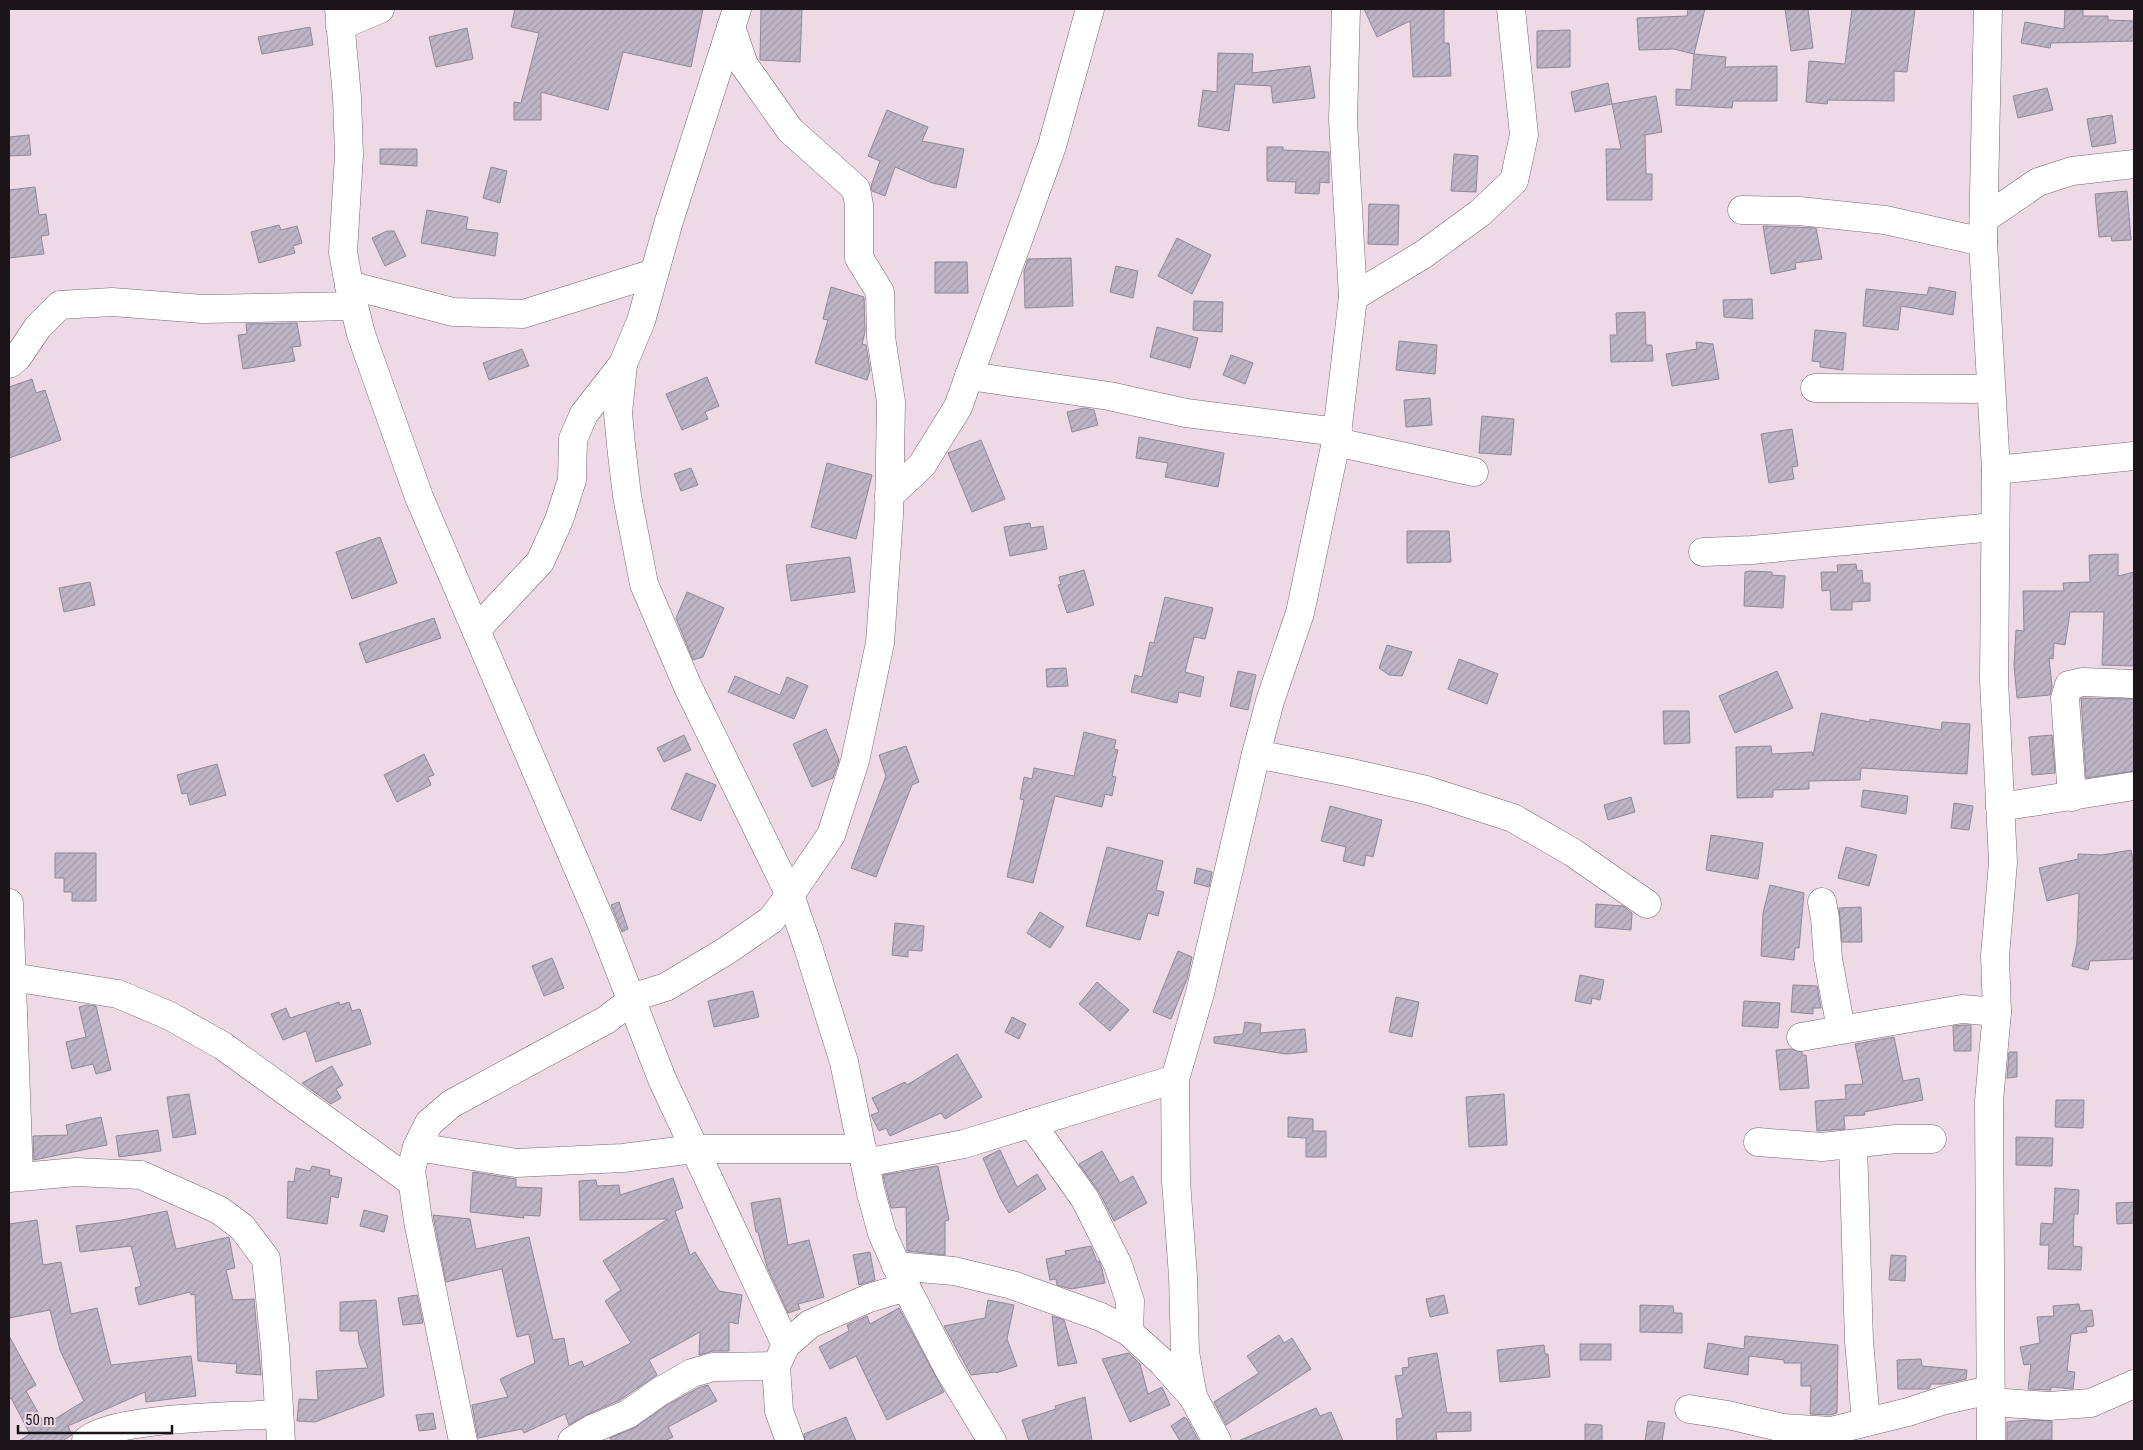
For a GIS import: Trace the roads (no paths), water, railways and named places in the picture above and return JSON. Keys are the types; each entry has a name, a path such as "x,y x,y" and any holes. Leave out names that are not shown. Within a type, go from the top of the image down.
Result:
{"street":[{"path":"380,9 339,17 347,97 349,155 343,252 351,296 361,334 419,497 601,922 662,1079 694,1149 781,1355 779,1411 790,1441"},
{"path":"889,496 922,465 958,407 1052,146 1090,9"},
{"path":"1193,1397 1185,1352 1183,1276 1176,1182 1175,1079 1200,993 1270,701 1300,613 1337,437 1353,297 1343,120 1346,9"},
{"path":"1353,297 1424,254 1480,213 1514,181 1524,135 1511,9"},
{"path":"1988,9 1984,230 1996,470 1994,674 2003,862 1995,956 1997,1012 1989,1101 1991,1441"},
{"path":"734,18 640,320 623,364 618,413 628,496 644,584 688,687 790,896 808,947 844,1062 863,1156 882,1234 901,1276 948,1368 992,1441"},
{"path":"463,1441 423,1248 411,1170 417,1147 429,1123 451,1104 606,1020 632,999 666,987 726,951 771,920 790,896 831,835 855,762 880,643 889,496 891,402 881,337 880,292 859,258 859,205 856,189 790,130 744,66 734,18"},
{"path":"1742,210 1798,211 1984,230 2038,182 2072,171 2134,164"},
{"path":"9,364 17,358 38,327 60,305 112,302 203,308 351,296 453,312 523,314 654,273"},
{"path":"476,630 540,562 559,520 572,480 573,439 584,414 623,364"},
{"path":"969,376 1108,396 1186,413 1337,437 1474,472"},
{"path":"1815,388 1991,389"},
{"path":"1996,470 2134,456"},
{"path":"1703,552 1752,550 1994,527"},
{"path":"2072,797 2065,698 2069,685 2083,682 2134,684"},
{"path":"1256,754 1426,790 1513,818 1572,852 1647,904"},
{"path":"2000,807 2134,786"},
{"path":"1822,902 1828,959 1841,1029"},
{"path":"9,903 12,976 14,1177 76,1172 141,1175 219,1210 242,1227 266,1259 275,1346 281,1441"},
{"path":"12,976 118,994 170,1016 223,1046 413,1183"},
{"path":"1801,1037 1962,1009 1997,1012"},
{"path":"417,1147 516,1163 623,1158 694,1149 863,1156 964,1144 1175,1079"},
{"path":"1031,1123 1085,1199 1118,1265 1130,1301 1129,1332"},
{"path":"1758,1142 1822,1147 1896,1139 1932,1139"},
{"path":"1853,1144 1859,1341 1866,1422"},
{"path":"572,1441 592,1428 628,1414 692,1373 781,1355 810,1324 870,1298 901,1276 954,1271 1012,1285 1101,1317 1129,1332 1162,1362 1193,1397 1217,1441"},
{"path":"1689,1409 1728,1415 1783,1428 1831,1431 1908,1412 1945,1400 1990,1396 2049,1406 2091,1403 2134,1384"},
{"path":"86,1441 109,1429 135,1423 280,1414"}]}
